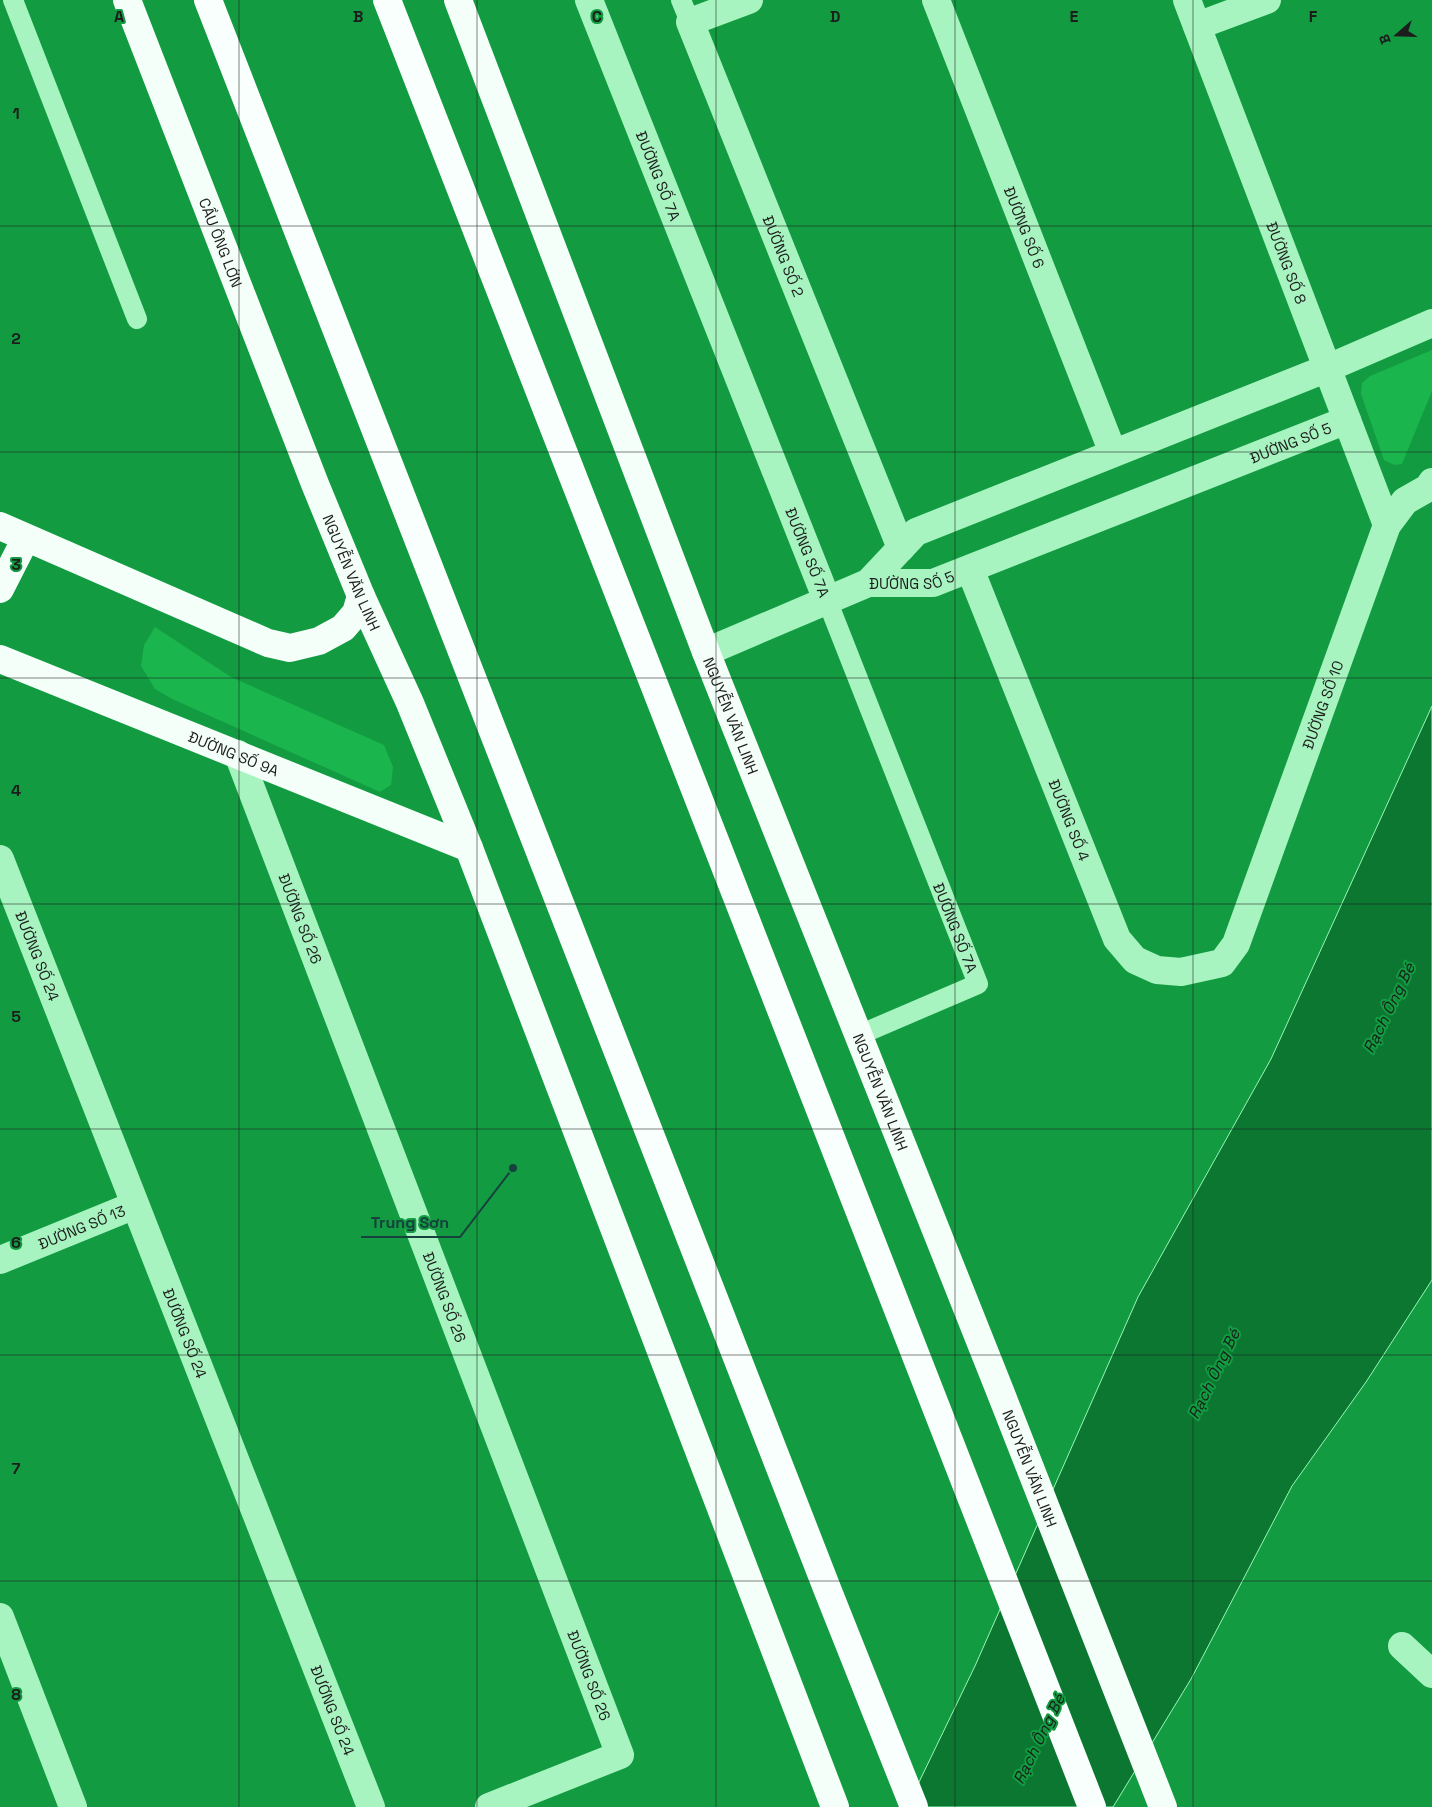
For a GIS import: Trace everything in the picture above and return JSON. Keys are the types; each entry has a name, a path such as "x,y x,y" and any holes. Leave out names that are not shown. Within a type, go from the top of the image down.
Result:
{"highway":[{"path":"208,0 914,1807"},
{"path":"387,0 1092,1807"}],"main road":[{"name":"CẦU ÔNG LỚN","path":"127,0 315,484"},
{"name":"NGUYỄN VĂN LINH","path":"458,0 706,652 1163,1807"},
{"name":"NGUYỄN VĂN LINH","path":"315,484 361,596 410,703 469,848 835,1807"},
{"path":"0,526 268,643 290,648 319,641 343,628 356,613 361,596"},
{"path":"0,589 26,538"},
{"name":"ĐƯỜNG SỐ 9A","path":"0,659 469,848"}],"street":[{"name":"ĐƯỜNG SỐ 7A","path":"588,0 827,600"},
{"name":"ĐƯỜNG SỐ 2","path":"749,0 686,11 901,548"},
{"name":"ĐƯỜNG SỐ 6","path":"936,0 1113,453"},
{"name":"ĐƯỜNG SỐ 8","path":"1188,0 1387,525"},
{"path":"1197,26 1268,0"},
{"name":"ĐƯỜNG SỐ 5","path":"868,583 916,532 1328,368 1432,323"},
{"name":"ĐƯỜNG SỐ 5","path":"868,583 933,583 1347,420"},
{"name":"ĐƯỜNG SỐ 10","path":"1236,944 1387,525 1405,502 1428,488 1432,482"},
{"name":"ĐƯỜNG SỐ 4","path":"970,569 1117,939 1135,960 1157,970 1181,972 1222,963 1236,944"},
{"path":"706,652 868,583"},
{"name":"ĐƯỜNG SỐ 26","path":"238,754 620,1755 489,1807"},
{"name":"ĐƯỜNG SỐ 24","path":"0,860 371,1807"},
{"name":"ĐƯỜNG SỐ 13","path":"0,1260 136,1205"},
{"path":"0,1617 73,1807"},
{"path":"1402,1646 1432,1674"}],"lane":[{"path":"13,0 138,319"},
{"name":"ĐƯỜNG SỐ 7A","path":"827,600 978,984 859,1035"}],"shaded area":[{"path":"1432,350 1432,391 1402,464 1394,465 1384,460 1361,394 1362,383 1370,376"},
{"path":"155,627 231,677 384,745 393,767 391,785 380,792 172,699 155,689 141,666 144,645"}],"water":[{"name":"Rạch Ông Bé","path":"1432,706 1432,1280 1366,1382 1292,1486 1191,1679 1113,1807 907,1807 975,1666 1138,1297 1271,1059"}],"place":[{"name":"Trung Sơn","path":"513,1168"}]}
